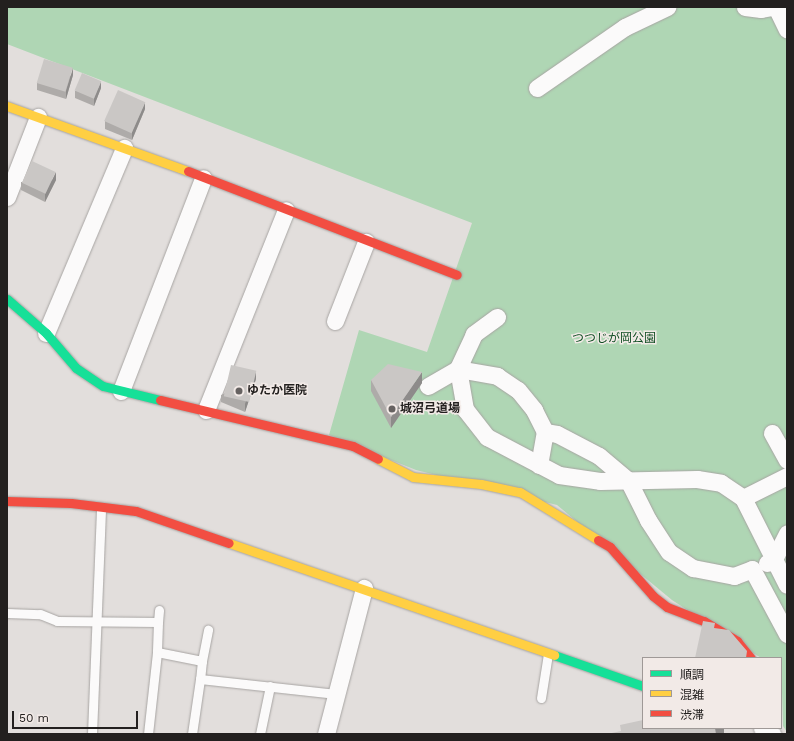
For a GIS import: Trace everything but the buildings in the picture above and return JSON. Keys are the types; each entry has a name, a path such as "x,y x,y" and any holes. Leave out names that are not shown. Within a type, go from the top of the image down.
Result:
{"street":[{"path":"537,88 625,27 666,7"},
{"path":"745,7 761,9 771,7"},
{"path":"776,7 787,30"},
{"path":"7,106 124,148 366,242 457,275"},
{"path":"7,197 38,117"},
{"path":"46,333 124,148"},
{"path":"121,391 203,178"},
{"path":"206,410 286,210"},
{"path":"336,322 366,242"},
{"path":"7,299 46,333 76,368 103,386 353,446 413,477 481,484 520,492 610,547 653,596 667,607 704,621 738,641 751,657"},
{"path":"497,317 474,334 458,369 465,409 487,437 559,475 600,481 697,479 721,483 743,498 773,560 787,585"},
{"path":"428,386 458,369 497,376 518,390 534,410 545,432 539,465"},
{"path":"545,432 557,434 598,456 628,480 648,520 670,552 693,568 734,576 773,560 786,538"},
{"path":"772,433 787,460"},
{"path":"743,498 787,476"},
{"path":"7,501 102,507 136,511 364,588 642,686"},
{"path":"752,569 787,634"},
{"path":"326,734 364,588"}],"lane":[{"path":"92,734 102,507"},
{"path":"148,734 157,652 159,610"},
{"path":"7,613 40,614 57,621 158,622"},
{"path":"192,734 202,661 208,630"},
{"path":"157,652 202,661"},
{"path":"541,698 548,653"},
{"path":"200,679 336,694"},
{"path":"260,734 270,686"}],"green space":[{"name":"つつじが岡公園","path":"7,7 787,7 787,732 783,726 782,657 759,657 672,600 557,505 416,470 329,435 359,330 427,352 472,223 7,44"}],"traffic: fast":[{"path":"7,299 46,333 76,368 103,386 160,400"},
{"path":"554,655 642,686"}],"traffic: slow":[{"path":"7,106 188,171"},
{"path":"378,459 413,477 481,484 520,492 598,540"},
{"path":"229,543 554,655"}],"traffic: jam":[{"path":"188,171 457,275"},
{"path":"160,400 353,446 378,459"},
{"path":"7,501 71,503 136,511 229,543"},
{"path":"598,540 610,547 653,596 667,607 704,621 737,641 750,657"}],"place":[{"name":"ゆたか医院","path":"239,391"},
{"name":"城沼弓道場","path":"392,409"}]}
